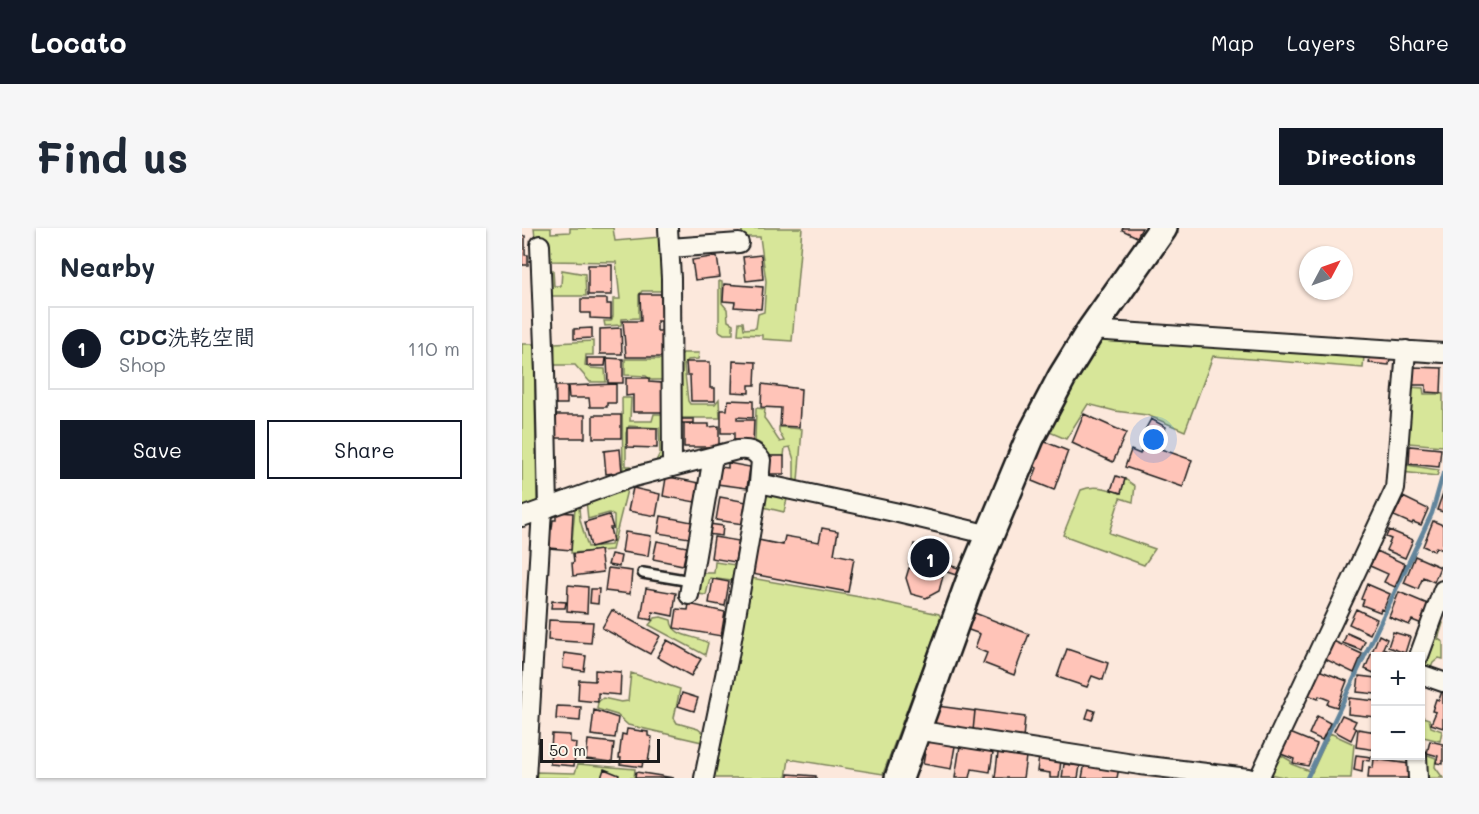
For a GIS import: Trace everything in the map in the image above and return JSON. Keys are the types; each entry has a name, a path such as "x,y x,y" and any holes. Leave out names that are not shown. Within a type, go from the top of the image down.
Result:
{"street":[{"path":"668,228 672,467"},
{"path":"899,778 969,584 1030,438 1090,330 1163,228"},
{"path":"670,248 739,243"},
{"path":"526,778 545,509 545,359 540,244"},
{"path":"1090,330 1443,353"},
{"path":"1259,778 1395,489 1406,350"},
{"path":"522,518 630,478 713,457 748,449 755,452 761,460 729,656 704,778"},
{"path":"690,588 713,457"},
{"path":"759,483 894,512 990,536"},
{"path":"1421,652 1443,590"},
{"path":"1425,676 1443,682"},
{"path":"915,730 1139,771 1248,778"},
{"path":"1417,760 1418,778"}],"lane":[{"path":"643,573 690,588"}],"green space":[{"path":"534,228 551,228 551,233 570,232 570,228 613,228 615,241 660,237 663,291 642,291 639,295 639,318 622,319 621,325 605,326 604,321 611,321 613,316 613,299 620,299 616,262 547,261 535,238"},
{"path":"742,228 802,228 792,341 762,339 762,335 738,334 739,322 743,322 744,329 756,328 758,314 764,312 766,281 760,237 742,237"},
{"path":"553,270 554,286 561,286 562,270 585,274 586,296 549,296 548,271"},
{"path":"719,281 722,282 722,303 727,309 728,321 733,324 733,334 724,334 719,331"},
{"path":"1099,338 1364,356 1363,368 1213,356 1185,431 1147,415 1115,411 1088,404 1066,439 1047,431"},
{"path":"593,341 593,355 586,355 585,365 590,368 605,369 606,382 590,382 575,365 554,365 555,343"},
{"path":"522,344 534,344 537,501 522,507"},
{"path":"683,353 699,353 698,359 688,360 684,365 688,401 690,404 715,404 719,399 720,418 679,418 679,357"},
{"path":"625,359 663,359 664,380 625,375"},
{"path":"1408,387 1423,388 1424,394 1443,394 1443,446 1409,443 1407,465 1439,470 1437,476 1402,472"},
{"path":"622,398 631,398 630,421 652,421 654,414 664,414 664,457 658,465 638,470 638,465 656,461 660,453 659,428 629,426 626,433 626,466 631,466 630,472 623,475"},
{"path":"756,408 765,409 764,418 780,442 784,441 779,427 802,429 798,481 794,480 794,460 790,447 785,448 784,456 768,456 761,444 755,441"},
{"path":"1125,479 1135,486 1133,502 1120,498 1109,533 1155,549 1144,565 1063,535 1081,490 1096,487 1121,493"},
{"path":"628,486 612,550 571,553 575,508 579,507 580,520 588,547 611,545 614,516 609,513 588,519 586,500"},
{"path":"773,492 826,503 826,507 787,499 784,512 763,507 765,497"},
{"path":"715,562 736,565 732,581 710,578 706,595 697,594 701,573 714,573"},
{"path":"751,578 860,597 939,614 941,618 883,774 789,759 786,778 712,778"},
{"path":"655,618 671,620 672,626 680,633 708,643 705,655 649,625"},
{"path":"1439,622 1443,623 1438,639 1443,642 1443,659 1439,658 1433,663 1429,672 1425,671 1425,660"},
{"path":"631,673 680,689 674,718 677,723 698,729 704,734 702,742 628,725 617,715 597,709 598,702 603,698 621,702 628,701"},
{"path":"1425,718 1429,719 1431,727 1442,731 1440,741 1425,737"},
{"path":"1330,733 1354,744 1351,778 1288,778 1269,774 1277,753 1291,761 1291,764 1312,772"},
{"path":"1425,754 1436,758 1435,767 1443,778 1426,778"},
{"path":"578,764 635,769 634,778 535,778 535,772 575,773"}],"building":[{"path":"1123,228 1142,228 1137,237 1122,230"},
{"path":"522,236 525,236 525,255 528,255 528,265 522,265"},
{"path":"761,255 763,279 746,281 743,257"},
{"path":"717,256 720,277 695,280 692,260"},
{"path":"588,265 612,265 612,295 588,295"},
{"path":"724,284 763,287 761,309 734,307 735,302 723,301"},
{"path":"640,294 661,294 662,321 657,321 657,331 662,331 663,357 626,357 623,321 641,321"},
{"path":"581,299 607,299 607,304 611,304 611,319 590,318 590,313 581,313"},
{"path":"592,328 592,338 574,339 574,329"},
{"path":"621,328 622,354 600,354 600,329"},
{"path":"1370,356 1390,358 1389,365 1369,363"},
{"path":"587,358 606,358 605,366 587,366"},
{"path":"607,358 623,359 623,383 608,383"},
{"path":"733,361 756,362 755,385 749,385 749,393 732,392"},
{"path":"686,362 710,362 710,388 715,388 715,401 691,401 690,375 687,375"},
{"path":"1412,367 1442,368 1441,393 1426,392 1426,385 1412,385"},
{"path":"626,378 649,378 649,382 662,383 662,412 633,412 633,395 626,396"},
{"path":"616,384 616,403 607,403 607,407 590,407 589,398 569,398 568,386"},
{"path":"762,384 801,389 799,427 780,426 781,408 761,407"},
{"path":"555,386 567,386 567,404 555,404"},
{"path":"728,400 753,401 753,418 737,417 737,420 754,420 753,443 734,442 734,433 721,433 721,410 727,410"},
{"path":"1084,414 1126,433 1113,462 1072,443"},
{"path":"556,415 585,415 585,438 556,438"},
{"path":"593,415 621,415 621,438 593,438"},
{"path":"679,419 694,419 694,423 679,423"},
{"path":"1151,419 1166,427 1161,438 1145,430"},
{"path":"684,424 719,426 719,447 684,447"},
{"path":"627,428 657,428 657,448 627,447"},
{"path":"1043,441 1068,451 1054,490 1032,481 1037,468 1034,466"},
{"path":"1144,443 1192,460 1183,487 1125,467 1131,450 1140,454"},
{"path":"1410,446 1441,449 1439,467 1409,464"},
{"path":"620,449 622,472 606,474 604,451"},
{"path":"768,456 784,456 784,474 768,474"},
{"path":"728,463 750,467 747,488 717,484 720,467 728,468"},
{"path":"1116,476 1125,479 1121,493 1111,490"},
{"path":"666,478 699,483 695,502 663,496"},
{"path":"633,488 660,494 656,516 628,511"},
{"path":"1443,493 1443,512 1437,510"},
{"path":"720,497 747,502 743,524 716,520"},
{"path":"1403,497 1428,509 1421,525 1413,522 1412,524 1394,516"},
{"path":"556,512 573,513 571,550 549,548 550,529 552,529 553,520 556,520"},
{"path":"609,515 613,528 610,528 613,541 591,547 585,522"},
{"path":"661,516 692,522 689,538 658,533"},
{"path":"1433,521 1443,525 1443,550 1436,547 1434,551 1423,546"},
{"path":"709,524 723,526 722,536 707,534"},
{"path":"822,528 838,531 834,554 854,558 848,592 752,574 758,540 783,545 785,536 819,542"},
{"path":"1389,530 1413,540 1405,558 1386,550 1391,539 1386,537"},
{"path":"625,532 651,536 648,556 622,552"},
{"path":"714,537 739,541 735,562 711,558"},
{"path":"657,541 687,547 683,565 653,559"},
{"path":"914,544 949,552 944,572 909,564"},
{"path":"600,550 603,572 573,576 573,554"},
{"path":"1377,551 1405,564 1395,587 1384,582 1388,574 1370,566"},
{"path":"611,554 621,556 619,567 608,565"},
{"path":"1415,556 1440,567 1434,582 1423,577 1418,589 1404,583"},
{"path":"949,565 961,569 959,576 947,572"},
{"path":"608,568 632,571 630,594 605,591"},
{"path":"909,568 943,576 939,591 926,598 911,594 906,578"},
{"path":"713,579 729,582 725,606 709,603"},
{"path":"1367,584 1390,594 1380,612 1362,605 1364,600 1361,599"},
{"path":"568,585 588,587 587,613 567,611"},
{"path":"646,588 676,593 673,616 653,612 652,620 641,618"},
{"path":"591,589 599,589 598,604 590,603"},
{"path":"1399,592 1430,605 1422,624 1412,620 1409,625 1389,617"},
{"path":"552,601 566,602 565,608 551,608"},
{"path":"689,604 725,612 721,636 674,628 677,609 688,610"},
{"path":"1356,609 1377,619 1370,634 1349,624"},
{"path":"612,610 660,636 650,654 602,628"},
{"path":"972,612 1029,634 1014,675 983,663 987,653 975,648 980,634 966,629"},
{"path":"549,620 593,622 591,643 548,640"},
{"path":"1393,632 1410,637 1405,652 1388,647"},
{"path":"1347,633 1365,641 1361,650 1343,643"},
{"path":"1379,635 1387,639 1383,648 1392,652 1372,652"},
{"path":"667,640 701,659 691,676 657,657"},
{"path":"1331,640 1362,654 1354,673 1323,658"},
{"path":"1067,649 1108,663 1103,680 1092,676 1087,687 1057,677"},
{"path":"564,653 586,656 584,671 563,668"},
{"path":"1371,654 1371,672 1365,669"},
{"path":"1316,669 1347,681 1337,707 1327,704 1329,700 1319,696 1318,699 1306,694"},
{"path":"595,670 621,672 620,695 598,693 598,702 578,700 579,680 595,681"},
{"path":"1359,676 1371,677 1371,693 1357,692"},
{"path":"1442,691 1443,728 1431,724 1436,712 1432,711 1436,699 1439,700"},
{"path":"682,693 698,698 694,711 678,706"},
{"path":"1349,698 1371,700 1371,716 1348,714"},
{"path":"557,706 581,707 580,721 556,719"},
{"path":"937,706 975,711 973,731 934,726"},
{"path":"1089,709 1095,711 1092,720 1086,718"},
{"path":"594,710 618,718 615,738 591,735"},
{"path":"975,710 1025,717 1023,738 973,731"},
{"path":"1342,715 1356,721 1353,727 1356,729 1351,740 1334,731"},
{"path":"1317,716 1330,723 1322,740 1309,734"},
{"path":"627,729 648,732 648,736 652,737 648,762 643,761 642,767 620,764 622,734 626,735"},
{"path":"1358,729 1371,731 1371,749 1356,747"},
{"path":"1290,733 1317,744 1308,766 1293,763 1294,759 1281,754"},
{"path":"552,734 570,735 570,742 576,743 574,766 550,764"},
{"path":"588,740 614,743 612,762 586,759"},
{"path":"927,741 955,746 951,769 923,764"},
{"path":"1430,741 1443,744 1443,764 1436,763 1438,756 1427,753"},
{"path":"960,746 993,752 990,772 972,769 970,778 955,778"},
{"path":"998,753 1026,757 1023,778 995,778"},
{"path":"1356,755 1371,757 1370,761 1363,760 1362,772 1354,770"},
{"path":"1039,757 1061,760 1059,778 1050,778 1050,773 1037,771"},
{"path":"1374,760 1410,764 1408,778 1368,778 1369,767 1373,768"},
{"path":"1085,763 1119,768 1117,778 1082,778"},
{"path":"1064,764 1080,766 1078,778 1062,778"},
{"path":"604,769 619,775 618,778 601,778"},
{"path":"636,772 674,778 635,778"},
{"path":"788,774 816,776 816,778 788,778"}],"waterway":[{"path":"1307,778 1432,513 1443,474"}],"place":[{"name":"CDC洗乾空間","path":"930,558"}]}
